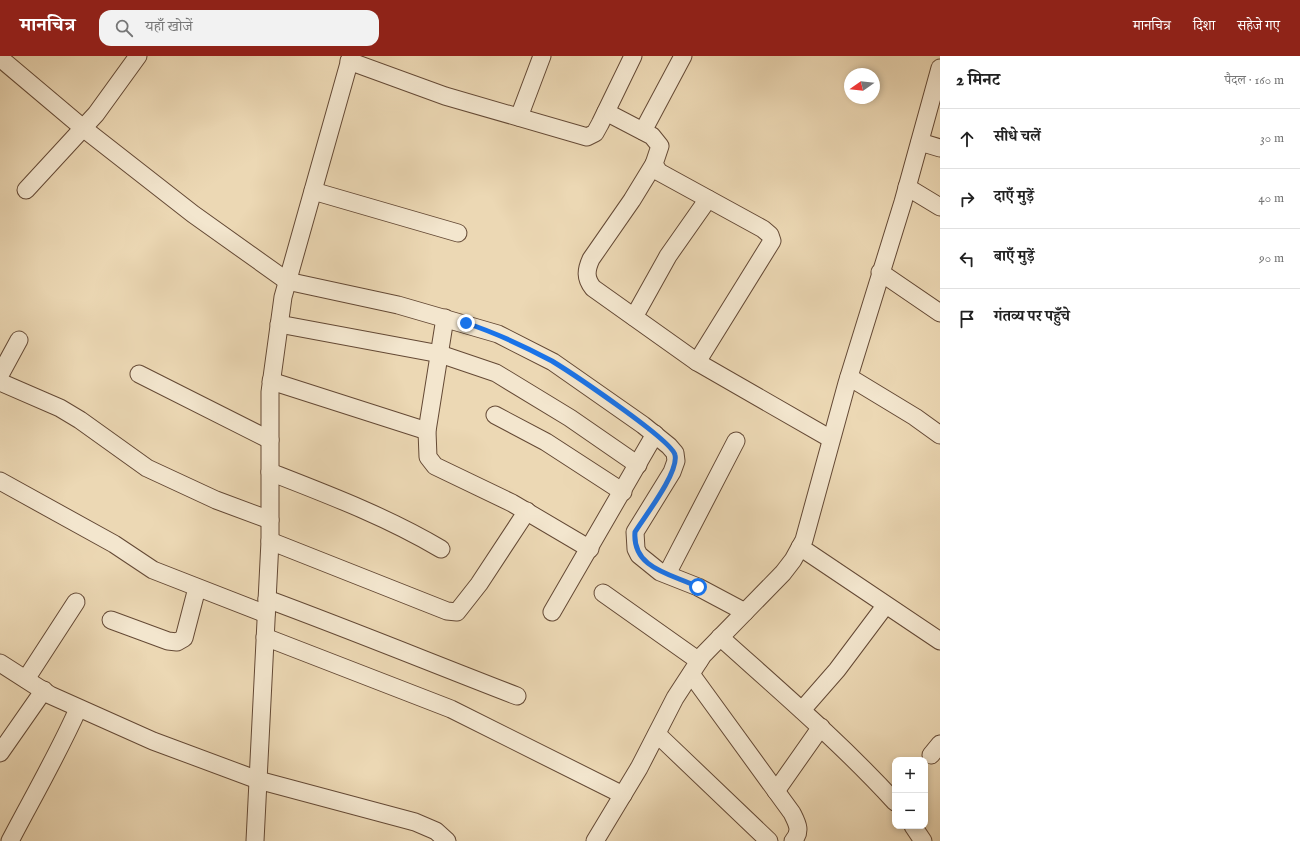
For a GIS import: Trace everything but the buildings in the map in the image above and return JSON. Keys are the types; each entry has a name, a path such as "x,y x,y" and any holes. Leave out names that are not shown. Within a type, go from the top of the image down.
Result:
{"street":[{"path":"26,190 96,114 138,56"},
{"path":"519,117 542,56"},
{"path":"255,841 270,541 271,381 287,281 350,59 445,96 587,137 595,133 634,56"},
{"path":"643,131 683,56"},
{"path":"0,58 83,128 193,214 287,281 398,305 498,334 553,362 655,434 675,453 676,461 672,472 635,532 634,541 639,555 654,568 698,587 745,612"},
{"path":"595,841 623,795 675,698 695,668 720,637 783,573 793,560 804,540 848,377 907,187 940,68"},
{"path":"606,112 652,136 660,146 654,164 632,200 591,259 587,268 588,282 593,288 697,362 831,439"},
{"path":"920,142 940,148"},
{"path":"654,164 659,172 763,229 770,235 772,241 697,362"},
{"path":"907,187 940,207"},
{"path":"313,191 458,232"},
{"path":"634,317 668,256 708,199"},
{"path":"880,272 940,313"},
{"path":"445,318 427,432 428,457 435,466 527,512 590,549"},
{"path":"279,324 440,354 496,374 570,418 638,465"},
{"path":"0,374 19,340"},
{"path":"139,374 270,440"},
{"path":"848,377 915,417 940,436"},
{"path":"271,381 427,432"},
{"path":"0,382 60,408 154,472 216,500 270,520"},
{"path":"495,415 546,442 623,492"},
{"path":"552,612 623,492 655,434"},
{"path":"667,574 736,441"},
{"path":"270,472 347,502 409,530 441,549"},
{"path":"0,481 114,544 153,570 197,588 360,634 410,656 517,696"},
{"path":"270,541 447,611 457,612 479,584 527,512"},
{"path":"800,547 885,606 940,641"},
{"path":"112,620 168,641 178,642 184,638 197,588"},
{"path":"603,593 695,668 776,792 792,813 798,825 799,838"},
{"path":"26,679 76,602"},
{"path":"802,710 837,670 885,606"},
{"path":"265,637 451,709 623,795"},
{"path":"720,637 821,727 872,776 892,799"},
{"path":"0,662 44,690 78,708 153,741 258,780 415,822 436,830 447,841"},
{"path":"0,753 44,690"},
{"path":"10,841 58,753 78,708"},
{"path":"776,792 821,727"},
{"path":"656,734 769,841"},
{"path":"915,829 923,841"}],"route":[{"path":"466,323 498,334 553,362 644,425 669,446 675,453 676,461 672,472 635,532 634,541 639,555 654,568 660,572 683,579 698,587"}]}
